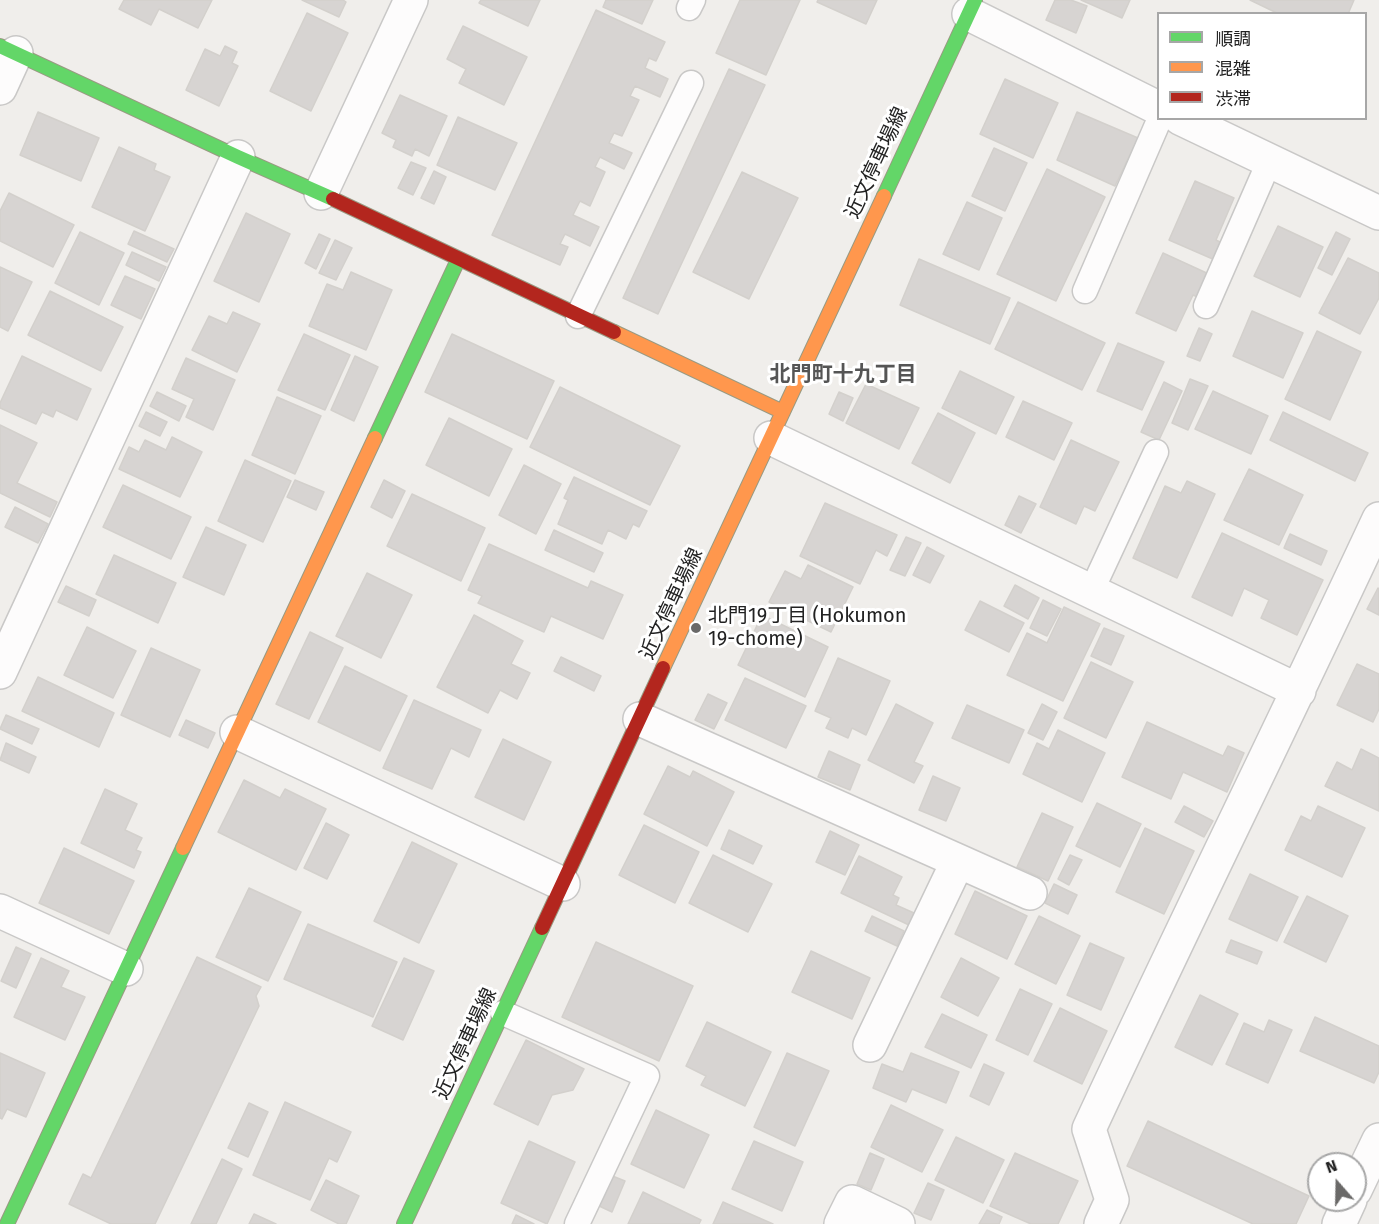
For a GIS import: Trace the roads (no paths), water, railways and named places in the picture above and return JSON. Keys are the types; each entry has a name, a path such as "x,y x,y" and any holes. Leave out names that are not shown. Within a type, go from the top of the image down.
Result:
{"street":[{"path":"321,193 411,0"},
{"path":"972,7 1157,107"},
{"name":"近文停車場線","path":"404,1224 972,7"},
{"path":"0,88 8,50 321,193 578,316 1091,592 1299,692"},
{"path":"1184,120 1379,213"},
{"path":"0,672 238,157"},
{"path":"7,1224 458,260"},
{"path":"1101,1224 1112,1200 1089,1129 1172,950 1299,692 1379,519"},
{"path":"640,719 1030,893"},
{"path":"237,732 563,884"},
{"path":"870,1045 958,861"},
{"path":"0,911 126,969"},
{"path":"1367,1165 1379,1140"},
{"path":"841,1224 852,1202 898,1224"}],"lane":[{"path":"578,316 691,83"},
{"path":"1085,291 1159,120"},
{"path":"1206,306 1269,162"},
{"path":"1091,592 1156,452"},
{"path":"503,1012 647,1076 577,1224"}],"place":[{"name":"北門19丁目 (Hokumon 19-chome)","path":"696,628"}],"district":[{"name":"北門町十九丁目","path":"843,375"}]}
